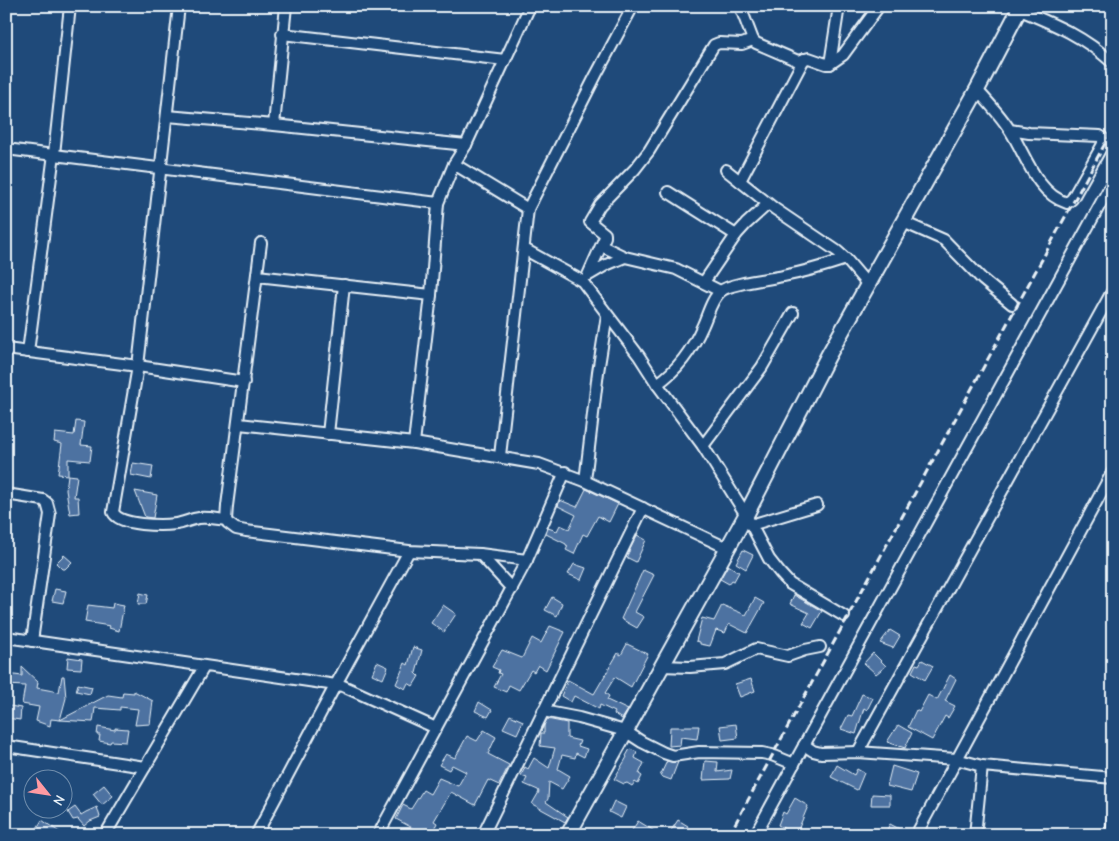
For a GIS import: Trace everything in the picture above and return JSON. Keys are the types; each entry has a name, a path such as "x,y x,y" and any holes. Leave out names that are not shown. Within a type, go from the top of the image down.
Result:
{"street":[{"path":"28,352 54,154 70,6"},
{"path":"179,6 138,366 113,512 115,517 122,521 165,525 178,524 198,518 226,520 231,526 246,531 409,551 480,554 527,560"},
{"path":"274,125 286,6"},
{"path":"414,443 431,295 438,203 454,164 466,145 530,6"},
{"path":"500,456 528,209 633,6"},
{"path":"740,6 753,40 791,59 798,61 809,58 826,64 830,64 843,55 879,6"},
{"path":"830,64 839,6"},
{"path":"568,835 727,548 749,520 828,356 1021,8 1066,29 1113,63"},
{"path":"282,34 505,60"},
{"path":"585,278 602,246 605,234 590,222 594,214 649,151 710,50 719,43 742,44 753,40"},
{"path":"740,181 804,59"},
{"path":"977,90 1010,130 1035,177 1051,194 1067,203 1080,187 1103,144 1103,138 1100,136 1029,133 1010,130"},
{"path":"167,116 466,145"},
{"path":"6,149 438,203"},
{"path":"454,164 528,209"},
{"path":"726,170 768,204 837,251 868,285"},
{"path":"755,835 1113,181"},
{"path":"668,192 736,235"},
{"path":"704,282 736,235 768,204"},
{"path":"903,222 944,240 982,280 1012,304"},
{"path":"226,520 261,243"},
{"path":"602,246 625,257 676,269 720,291"},
{"path":"524,249 585,278 607,315 639,356 657,384 703,446 749,520 769,559 790,584 844,616"},
{"path":"585,278 606,265 625,257"},
{"path":"657,384 680,363 702,328 712,304 720,291 729,287 783,276 846,259"},
{"path":"257,276 431,295"},
{"path":"328,434 344,285"},
{"path":"858,752 1113,290"},
{"path":"703,446 762,367 792,313"},
{"path":"585,481 607,315"},
{"path":"6,349 244,382"},
{"path":"239,424 414,443 539,464 565,472 727,548"},
{"path":"916,835 1113,471"},
{"path":"378,835 527,560 565,472"},
{"path":"6,494 43,500 50,509 32,641"},
{"path":"749,520 817,505"},
{"path":"482,835 643,508"},
{"path":"256,835 409,551"},
{"path":"480,554 512,589"},
{"path":"6,637 352,689 436,728"},
{"path":"661,666 690,667 725,664 756,649 788,656 820,647"},
{"path":"105,835 204,666"},
{"path":"543,711 579,718 625,731 642,742 673,756 699,752 762,753 794,764"},
{"path":"804,745 820,753 858,752 956,758 982,766 1113,778"},
{"path":"6,746 145,767"},
{"path":"975,835 982,766"},
{"path":"1111,835 1113,816"}],"building":[{"path":"76,421 84,422 81,445 92,446 90,461 68,459 68,475 58,474 62,444 54,442 55,433 74,435"},
{"path":"133,463 153,466 151,479 131,475"},
{"path":"68,475 77,476 74,497 78,497 79,513 70,514 66,490"},
{"path":"586,489 618,504 609,522 598,516 587,536 583,534 574,554 566,550 568,546 566,544 546,534 548,528 557,531 560,525 569,529 576,515 558,506 560,500 577,507"},
{"path":"135,491 157,495 153,518 145,517"},
{"path":"637,535 646,540 636,562 626,557"},
{"path":"743,550 753,555 746,569 736,563"},
{"path":"64,555 72,562 65,569 62,569 56,563"},
{"path":"574,564 586,568 581,580 568,574"},
{"path":"728,565 739,572 734,581 732,580 729,584 720,579"},
{"path":"643,570 654,575 635,612 644,617 637,628 621,619"},
{"path":"55,589 66,591 63,603 52,601"},
{"path":"140,593 148,595 146,604 138,604"},
{"path":"794,595 822,611 812,628 803,623 809,613 790,604"},
{"path":"552,597 562,603 557,616 545,610"},
{"path":"755,598 764,603 747,633 729,624 725,633 716,630 710,646 696,641 702,618 714,621 722,605 746,615"},
{"path":"113,603 124,605 119,631 109,628 110,626 85,622 88,605 112,608"},
{"path":"443,605 456,614 444,632 431,623"},
{"path":"550,626 565,632 546,670 538,665 534,672 531,670 519,690 509,685 506,692 494,687 501,674 498,673 499,670 492,667 502,650 522,658 532,638 541,643"},
{"path":"890,630 900,636 893,648 880,643"},
{"path":"627,644 648,654 631,687 615,677 605,693 609,696 607,700 628,710 622,719 614,714 615,712 600,705 599,709 574,696 571,702 561,696 568,680 594,694 618,653 621,655"},
{"path":"413,647 422,650 416,673 419,676 413,686 408,683 405,689 396,684 405,663 408,665"},
{"path":"873,653 886,666 876,674 864,663"},
{"path":"68,657 82,659 81,669 67,668"},
{"path":"922,660 933,666 925,680 912,672 916,664 919,665"},
{"path":"377,662 388,667 383,679 372,674"},
{"path":"22,667 38,682 37,688 59,692 62,676 64,676 66,698 60,720 51,719 50,726 36,721 39,707 22,704 25,686 6,685 7,674 22,676"},
{"path":"950,675 956,679 945,701 955,706 948,718 945,716 932,740 908,727 916,710 919,712 928,695 937,700"},
{"path":"751,679 755,691 740,697 735,684"},
{"path":"78,684 92,687 90,694 76,691"},
{"path":"134,691 153,701 150,724 135,725 138,709 120,707 120,710 95,708 93,722 60,720 108,695 122,697 123,692 134,693"},
{"path":"862,694 873,698 867,710 864,708 856,734 841,729 848,715 852,716"},
{"path":"479,702 492,710 488,717 475,711"},
{"path":"10,706 21,708 20,720 7,718"},
{"path":"510,715 523,721 517,734 503,728"},
{"path":"547,719 567,723 567,738 580,741 578,746 587,749 584,757 576,753 575,758 562,755 558,769 570,776 562,789 549,782 548,799 546,802 568,817 565,822 532,804 539,792 524,784 527,778 521,776 525,767 528,769 534,758 549,768 555,748 540,746 541,733 544,733 544,725"},
{"path":"736,724 738,738 722,740 720,726"},
{"path":"898,725 912,733 905,748 887,742"},
{"path":"699,726 697,739 681,737 680,745 669,746 670,727"},
{"path":"98,727 115,730 115,728 128,729 126,742 111,741 110,743 99,741 100,735 97,735"},
{"path":"484,730 496,737 488,754 509,765 499,785 488,780 475,805 451,792 434,821 437,823 431,835 416,835 418,831 396,819 403,805 411,809 423,790 430,794 439,778 458,786 466,772 452,765 449,770 439,765 446,754 455,758 467,736 477,741"},
{"path":"630,749 637,752 635,758 644,763 639,774 642,776 638,784 635,782 632,786 614,779"},
{"path":"667,761 678,762 671,780 660,776"},
{"path":"705,761 718,762 717,772 732,770 730,779 703,780"},
{"path":"837,765 854,775 857,769 864,773 857,790 831,777"},
{"path":"892,766 917,774 911,792 887,786"},
{"path":"104,785 113,796 102,805 93,794"},
{"path":"872,794 890,795 890,805 871,805"},
{"path":"795,798 808,806 796,835 778,825 783,812 786,814"},
{"path":"614,801 626,807 621,818 609,812"},
{"path":"75,807 81,815 97,807 100,817 84,826 78,819 73,820 72,809"},
{"path":"42,820 49,825 64,835 33,835"},
{"path":"678,820 688,826 682,835 668,835"},
{"path":"638,821 661,835 629,835"},
{"path":"890,824 909,834 909,835 884,835"}],"railway":[{"path":"729,835 1113,129"}]}
